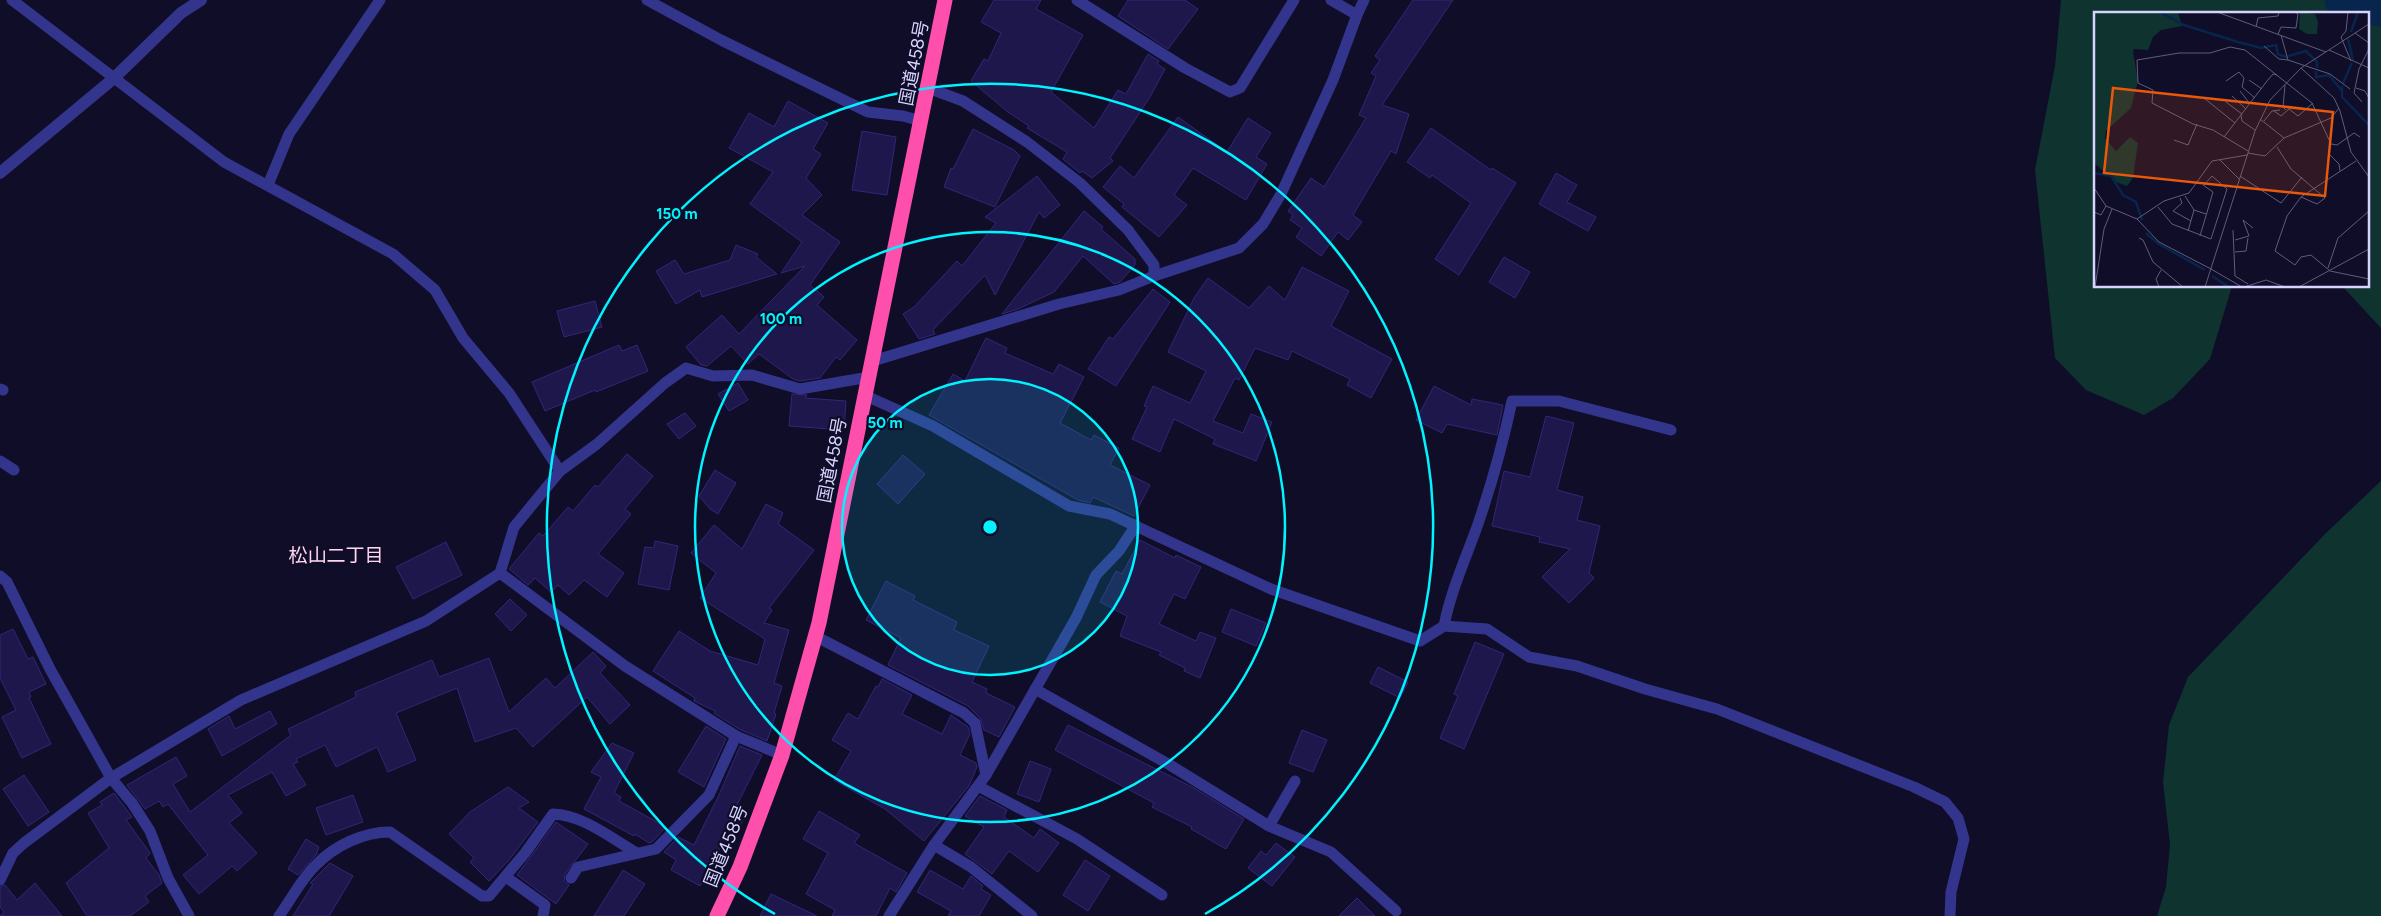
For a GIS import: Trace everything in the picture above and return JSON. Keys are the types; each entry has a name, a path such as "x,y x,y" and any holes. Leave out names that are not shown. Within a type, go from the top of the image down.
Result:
{"highway":[{"name":"国道458号","path":"717,916 740,867 782,755 815,636 864,395 873,361 945,0"}],"street":[{"path":"0,173 113,80 181,13 201,0"}],"lane":[{"path":"12,0 113,80 224,162 393,254 435,290 462,338 510,393 560,471"},
{"path":"268,185 289,134 380,0"},
{"path":"647,0 720,40 868,112 903,116 921,121"},
{"path":"1077,0 1185,68 1230,92 1240,88 1294,0"},
{"path":"1332,0 1357,15"},
{"path":"873,361 1059,304 1119,290 1154,276 1214,258 1239,248 1263,224 1281,194 1333,80 1364,0"},
{"path":"928,88 963,101 1026,142 1080,183 1128,230 1154,265 1154,276"},
{"path":"0,880 13,853 111,778 240,700 426,621 500,573 514,527 560,471 597,444 665,382 686,368 713,376 752,375 800,389 869,377"},
{"path":"864,395 933,426 1069,506 1110,514 1270,589 1420,641 1444,626 1487,629 1529,657 1577,666 1645,690 1717,709 1914,787 1945,802 1958,818 1964,839 1952,892 1950,916"},
{"path":"1444,626 1449,599 1477,525 1499,458 1512,401 1558,401 1671,430"},
{"path":"0,461 14,470"},
{"path":"889,916 934,845 986,776 1076,618 1096,575 1119,551 1136,525"},
{"path":"500,573 625,666 736,736 782,755"},
{"path":"0,576 7,582 50,669 111,778 132,803 150,831 168,878 189,916"},
{"path":"815,636 964,713 975,723 986,776"},
{"path":"1035,689 1170,765 1269,826 1331,852 1396,912"},
{"path":"571,878 578,868 656,849 709,795 736,736"},
{"path":"1269,826 1295,780"},
{"path":"978,786 1077,839 1162,895"},
{"path":"279,916 315,865 339,846 374,832 390,832 482,896 489,896 506,877 553,814 564,814 581,820 637,853"},
{"path":"934,845 971,867 1032,916"},
{"path":"506,877 545,905 543,916"},
{"path":"896,904 898,916"}],"green space":[{"path":"2061,0 2358,0 2381,16 2381,328 2344,288 2368,288 2368,12 2094,12 2094,288 2231,288 2210,359 2173,398 2144,415 2086,390 2055,358 2035,170 2055,66"},
{"path":"2381,481 2381,916 2157,916 2166,887 2170,845 2163,782 2169,725 2188,677 2326,533"}],"building":[{"path":"994,0 1041,0 1036,9 1083,35 1051,92 1094,128 1118,90 1126,94 1148,54 1159,61 1157,64 1165,69 1150,97 1110,158 1113,161 1092,178 1082,171 1080,173 1063,159 1067,152 1027,128 1029,126 1008,112 971,81 984,59 988,61 1001,33 981,22"},
{"path":"1128,0 1185,0 1198,9 1168,49 1118,16"},
{"path":"1413,0 1453,0 1382,105 1409,114 1396,154 1391,151 1353,215 1362,222 1348,240 1338,232 1321,256 1296,237 1302,228 1290,220 1293,215 1288,211 1311,178 1324,187 1366,118 1359,115 1376,76 1371,73 1380,60 1375,56"},
{"path":"788,101 828,123 813,149 821,154 806,178 822,195 802,215 840,242 810,285 824,297 817,305 857,340 840,360 836,357 820,378 800,381 793,379 759,354 748,364 731,346 707,366 701,365 686,347 722,315 739,334 805,266 781,273 802,242 750,204 773,172 729,148 749,113 774,127"},
{"path":"1178,117 1227,152 1248,118 1271,133 1256,157 1267,164 1246,200 1193,168 1174,195 1187,205 1159,237 1122,207 1124,204 1103,187 1120,166 1134,178"},
{"path":"1431,128 1491,170 1492,168 1516,183 1459,275 1435,259 1471,203 1432,175 1430,178 1407,162"},
{"path":"973,129 1014,150 1020,156 995,207 944,187 951,168 953,169"},
{"path":"862,131 896,137 887,195 852,190"},
{"path":"1556,173 1577,185 1567,202 1596,217 1588,231 1539,204"},
{"path":"1037,176 1060,205 1044,218 1039,212 995,295 985,275 933,330 935,334 919,339 903,314 914,307 957,261 962,266 996,223 985,217"},
{"path":"1084,211 1135,259 1135,265 1120,282 1114,284 1083,256 1054,292 1018,309 1002,314"},
{"path":"736,245 758,254 756,257 777,274 702,297 700,290 676,304 656,271 675,260 684,274 730,260"},
{"path":"1504,257 1530,272 1515,298 1489,282"},
{"path":"1302,267 1349,291 1331,326 1392,359 1371,398 1347,385 1350,379 1292,351 1288,360 1255,348 1239,380 1235,378 1213,421 1243,433 1251,414 1272,422 1256,461 1213,444 1215,439 1174,419 1160,452 1132,439 1147,407 1144,406 1153,386 1190,403 1206,371 1168,352 1194,298 1208,278 1249,308 1269,286 1285,300"},
{"path":"1153,289 1170,302 1116,386 1088,369 1109,337 1113,339"},
{"path":"595,301 602,327 564,337 557,311"},
{"path":"986,338 1007,348 1005,353 1053,374 1059,364 1084,377 1060,423 1091,440 1094,435 1119,448 1110,465 1150,485 1134,516 1093,497 1090,503 1078,500 929,415 953,374 965,381"},
{"path":"619,345 622,351 637,345 648,371 545,411 532,382"},
{"path":"738,383 748,400 729,411 718,394"},
{"path":"1434,386 1471,405 1472,399 1503,405 1497,435 1447,424 1442,433 1416,420"},
{"path":"792,394 807,395 805,398 846,401 844,430 789,426"},
{"path":"685,413 696,426 679,439 667,424"},
{"path":"1546,416 1574,423 1557,490 1583,497 1577,520 1600,526 1589,573 1594,578 1569,603 1542,577 1570,549 1539,542 1540,537 1492,526 1504,471 1530,477"},
{"path":"627,454 653,476 625,509 631,514 598,554 624,573 607,597 584,580 569,595 558,585 551,592 535,578 528,585 509,569 539,533 543,536 568,507 573,511 595,485 598,487"},
{"path":"903,455 925,474 898,504 877,484"},
{"path":"715,470 736,483 718,514 710,509 699,496"},
{"path":"766,504 783,513 778,524 814,550 769,608 772,610 764,623 789,630 774,683 782,686 774,713 776,714 767,741 739,729 714,713 715,711 694,701 695,698 653,671 679,631 710,651 758,665 765,639 700,598 716,573 691,553 714,525 742,549"},
{"path":"1140,540 1175,558 1176,555 1201,567 1185,599 1174,594 1159,624 1196,641 1200,632 1216,638 1200,678 1184,671 1185,668 1159,655 1161,652 1120,636 1127,616 1100,602 1116,571 1122,574"},
{"path":"655,541 678,546 669,590 638,584 645,547 654,548"},
{"path":"446,542 462,575 413,599 396,567"},
{"path":"886,581 915,596 913,600 957,622 954,630 989,646 972,682 987,689 986,693 1015,707 999,737 984,730 980,718 968,706 888,665 901,638 866,620"},
{"path":"510,599 527,615 511,631 495,614"},
{"path":"1231,609 1266,623 1256,646 1222,632"},
{"path":"13,629 28,659 33,657 46,684 29,692 31,697 29,698 51,744 22,758 2,717 16,710 0,678 0,635"},
{"path":"1475,642 1504,654 1464,749 1440,738 1458,696 1454,694"},
{"path":"593,652 606,666 600,673 630,705 610,724 587,697 533,747 516,728 475,742 457,688 396,713 416,760 388,772 377,747 336,767 325,745 296,759 298,762 293,764 306,785 286,796 272,772 228,795 242,813 229,823 257,853 237,871 232,866 199,894 183,875 208,855 168,804 163,807 159,801 145,809 127,785 176,757 187,776 173,784 190,812 291,735 288,729 356,697 355,692 432,660 439,677 489,658 509,712 546,678 555,688"},
{"path":"1378,667 1408,682 1400,698 1370,683"},
{"path":"882,679 912,695 902,714 942,734 951,715 968,727 970,734 960,755 976,763 977,767 969,786 924,841 885,809 834,780 851,751 832,740 848,713 858,719 876,686 878,687"},
{"path":"270,711 277,724 222,756 208,729 229,716 235,729"},
{"path":"1068,725 1194,788 1244,819 1226,849 1191,829 1192,827 1152,807 1154,803 1055,750"},
{"path":"706,726 726,739 704,787 678,772"},
{"path":"1302,730 1327,740 1313,772 1289,763"},
{"path":"612,743 634,753 614,793 621,797 619,801 666,827 652,842 649,843 635,834 634,836 584,809 601,777 591,772"},
{"path":"740,746 762,755 736,807 747,812 727,851 721,847 700,886 671,870 676,860 664,852 678,837 694,845 719,795"},
{"path":"1030,761 1051,769 1039,802 1017,794"},
{"path":"24,775 49,812 28,826 3,789"},
{"path":"508,787 529,802 519,808 538,822 509,860 489,881 470,862 474,858 449,834 470,812"},
{"path":"114,793 132,817 126,820 150,853 146,858 159,875 162,883 145,896 149,902 130,916 87,916 66,883 109,848 88,813 102,805 100,802"},
{"path":"353,795 363,822 326,835 316,808"},
{"path":"980,796 1007,810 1004,817 1034,838 1040,829 1059,843 1038,872 1009,851 992,874 965,854 984,827 965,816"},
{"path":"819,811 860,835 854,843 907,873 896,892 890,888 876,916 832,916 835,910 806,894 828,853 803,839"},
{"path":"556,822 588,844 565,874 564,881 569,885 556,904 517,875"},
{"path":"306,839 319,847 316,855 298,875 288,869"},
{"path":"1276,843 1295,857 1272,886 1248,868 1261,851 1266,855"},
{"path":"1085,860 1110,876 1088,911 1063,895"},
{"path":"330,863 353,876 329,916 293,916 313,884 310,883"},
{"path":"623,870 645,884 624,916 594,916"},
{"path":"930,870 963,889 971,876 983,886 981,889 991,895 979,916 948,916 951,911 917,892"},
{"path":"35,883 62,916 0,916 4,912 0,907 0,887 5,885 17,900"},
{"path":"771,894 817,916 760,916"},
{"path":"1357,898 1375,916 1339,916"}],"waterway":[{"path":"2342,0 2381,9"}],"district":[{"name":"松山二丁目","path":"336,555"}]}
